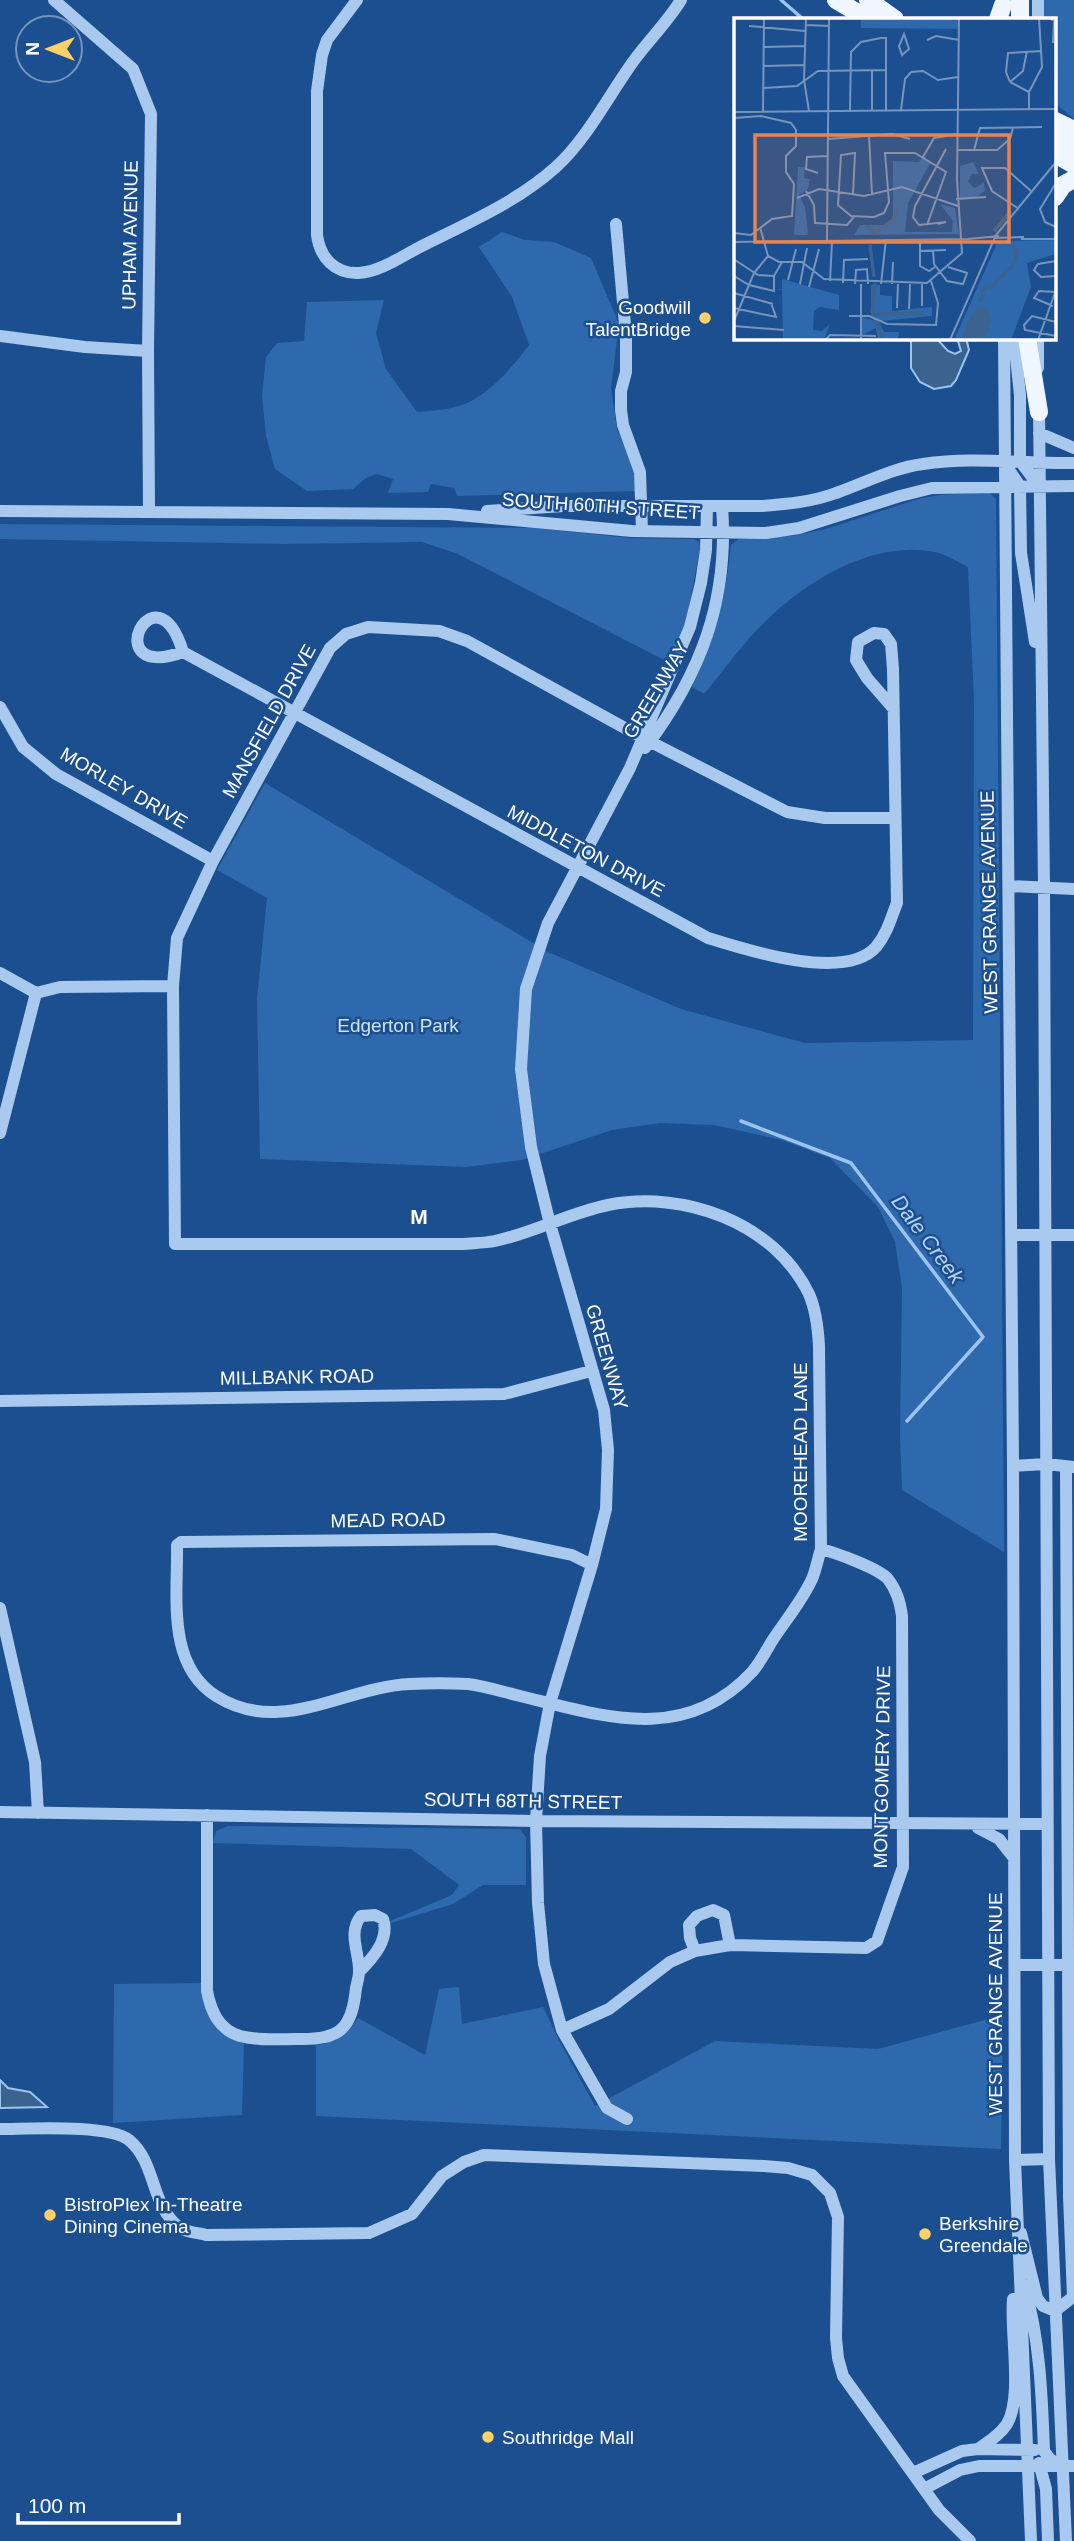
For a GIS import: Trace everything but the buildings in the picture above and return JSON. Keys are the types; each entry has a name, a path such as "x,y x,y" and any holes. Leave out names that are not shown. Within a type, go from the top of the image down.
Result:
{"main road":[{"path":"820,0 843,18"},
{"path":"836,0 866,18"},
{"path":"868,0 894,18"},
{"path":"1056,121 1074,130"},
{"path":"1056,140 1074,149"},
{"path":"1056,155 1074,165"},
{"path":"1056,196 1063,185 1074,179"},
{"path":"1027,340 1039,412"}],"street":[{"name":"UPHAM AVENUE","path":"54,0 132,69 151,114 149,510"},
{"path":"357,0 327,40 321,55 317,91 317,235 318,246 329,263 347,272 358,273 378,268 462,227 515,198 557,166 681,0"},
{"path":"1038,0 1038,18"},
{"path":"616,224 626,335 626,372 621,391 621,410 623,425 640,471 642,531"},
{"path":"0,337 148,351"},
{"name":"WEST GRANGE AVENUE","path":"1004,340 1013,1466 1015,2160 1031,2541"},
{"path":"1014,340 1020,395 1020,461 1039,486"},
{"path":"1038,340 1045,889 1049,2159 1055,2311 1068,2452 1066,2541"},
{"path":"1039,433 1074,448"},
{"name":"SOUTH 60TH STREET","path":"448,514 563,506 761,506 816,499 884,474 921,464 958,460 1074,463"},
{"path":"1003,461 1020,486 1021,553 1042,688"},
{"name":"SOUTH 60TH STREET","path":"0,511 448,514 642,531 766,533 799,528 932,488 1074,486"},
{"name":"GREENWAY","path":"646,740 697,607 707,506"},
{"name":"GREENWAY","path":"627,2119 607,2108 562,2031 544,1964 538,1903 536,1821 540,1756 550,1703 606,1509 608,1450 604,1410 550,1224 531,1147 521,1069 526,989 548,923 630,768 692,673 709,636 722,583 722,506"},
{"name":"MANSFIELD DRIVE","path":"175,1244 173,986 177,938 213,861 330,648 346,634 368,627 439,631 467,641 646,740 787,812 825,818 895,818"},
{"path":"893,708 867,678 856,660 858,642 874,633 884,634 891,644 893,708 895,818"},
{"name":"MIDDLETON DRIVE","path":"183,653 708,939 760,955 820,963 850,961 874,949 887,929 897,902 895,818"},
{"name":"MORLEY DRIVE","path":"0,706 23,747 56,775 213,861"},
{"path":"1009,886 1074,889"},
{"path":"0,973 36,993 60,986 173,986"},
{"path":"0,1133 36,993"},
{"name":"MOOREHEAD LANE","path":"175,1244 463,1244 496,1241 606,1206 633,1202 670,1202 732,1220 770,1246 797,1273 810,1296 817,1321 821,1549 812,1579 753,1671 729,1692 698,1711 663,1719 619,1718 470,1684 408,1684 378,1688 290,1712 261,1713 238,1707 214,1695 194,1676 184,1658 178,1631 177,1545 181,1542"},
{"path":"1011,1235 1074,1235"},
{"name":"MILLBANK ROAD","path":"0,1401 504,1394 591,1371"},
{"path":"1013,1466 1046,1464 1070,1467 1069,2196 1073,2297 1055,2311"},
{"name":"MEAD ROAD","path":"181,1542 495,1539 572,1555 592,1565"},
{"name":"MONTGOMERY DRIVE","path":"562,2031 609,2009 670,1962 695,1951 730,1945 866,1948 877,1941 903,1867 902,1616 899,1597 886,1577 840,1554 821,1549"},
{"path":"0,1608 35,1762 38,1813"},
{"name":"SOUTH 68TH STREET","path":"0,1812 536,1821 1046,1824"},
{"path":"207,1815 207,1991 216,2020 237,2035 249,2038 317,2040 328,2037 346,2025 354,2012 359,1972"},
{"path":"971,1825 999,1839 1014,1858"},
{"path":"695,1951 689,1925 697,1916 713,1910 724,1916 730,1945"},
{"path":"1014,1965 1069,1965"},
{"path":"0,2129 107,2131 128,2139 145,2159 160,2205 181,2229 206,2235 369,2233 412,2214 442,2176 464,2162 484,2155 764,2166 788,2168 813,2175 830,2193 838,2217 836,2338 838,2358 844,2376 939,2510 970,2541"},
{"path":"1015,2160 1049,2159"},
{"path":"1016,2216 1037,2298 1043,2306 1055,2311"},
{"path":"978,2449 1006,2426 1015,2399 1011,2320 1018,2257"},
{"path":"1018,2257 1029,2303 1041,2384 1044,2451 1050,2459 1068,2467"},
{"path":"913,2473 950,2455 978,2449 1068,2452"},
{"path":"1027,2450 1037,2458 1042,2467 1046,2489 1048,2541"},
{"path":"924,2489 960,2470 978,2466 1068,2467"}],"green space":[{"path":"1044,0 1074,0 1074,119 1056,104 1056,18 1044,18"},
{"path":"502,232 525,240 554,242 591,258 619,324 611,388 617,429 633,465 636,491 457,496 454,488 431,484 428,492 388,493 393,479 377,474 366,478 353,489 307,491 275,469 266,436 262,395 266,357 277,343 304,341 307,302 384,300 376,333 386,369 417,412 446,409 466,403 487,391 506,373 529,345 512,297 479,247"},
{"name":"Edgerton Park","path":"989,492 996,499 1004,1552 902,1490 902,1288 895,1242 878,1207 830,1158 782,1140 714,1125 660,1123 612,1130 522,1160 466,1167 260,1159 257,999 267,898 217,870 265,783 548,952 681,1009 805,1043 973,1040 974,701 968,567 939,553 914,550 888,552 838,569 815,582 773,614 748,639 704,694 692,687 718,618 731,545 739,539 791,536 826,529 918,499"},
{"path":"0,524 535,528 630,538 694,539 699,542 700,550 685,626 668,662 458,554 422,542 283,544 0,539"},
{"path":"228,1826 520,1829 526,1837 526,1885 483,1885 453,1904 391,1923 390,1921 452,1895 459,1885 411,1849 213,1843 216,1831"},
{"path":"202,1983 231,2038 244,2044 242,2115 113,2123 114,1984"},
{"path":"459,1987 462,2024 543,2007 595,2106 715,2041 878,2049 1003,2015 1001,2149 316,2116 316,2045 340,2037 358,2018 425,2055 439,1989"}],"shaded area":[{"path":"911,340 938,340 948,351 955,354 961,351 958,340 966,340 969,350 951,386 934,389 920,382 911,368"},
{"path":"0,2080 8,2088 30,2092 47,2107 0,2108"}],"waterway":[{"path":"781,0 802,18"},
{"name":"Dale Creek","path":"741,1121 851,1163 983,1337 907,1421"}],"place":[{"name":"Goodwill TalentBridge","path":"705,318"},
{"name":"BistroPlex In-Theatre Dining Cinema","path":"50,2215"},
{"name":"Berkshire Greendale","path":"925,2234"},
{"name":"Southridge Mall","path":"488,2437"}],"district":[{"name":"M","path":"419,1216"}]}
